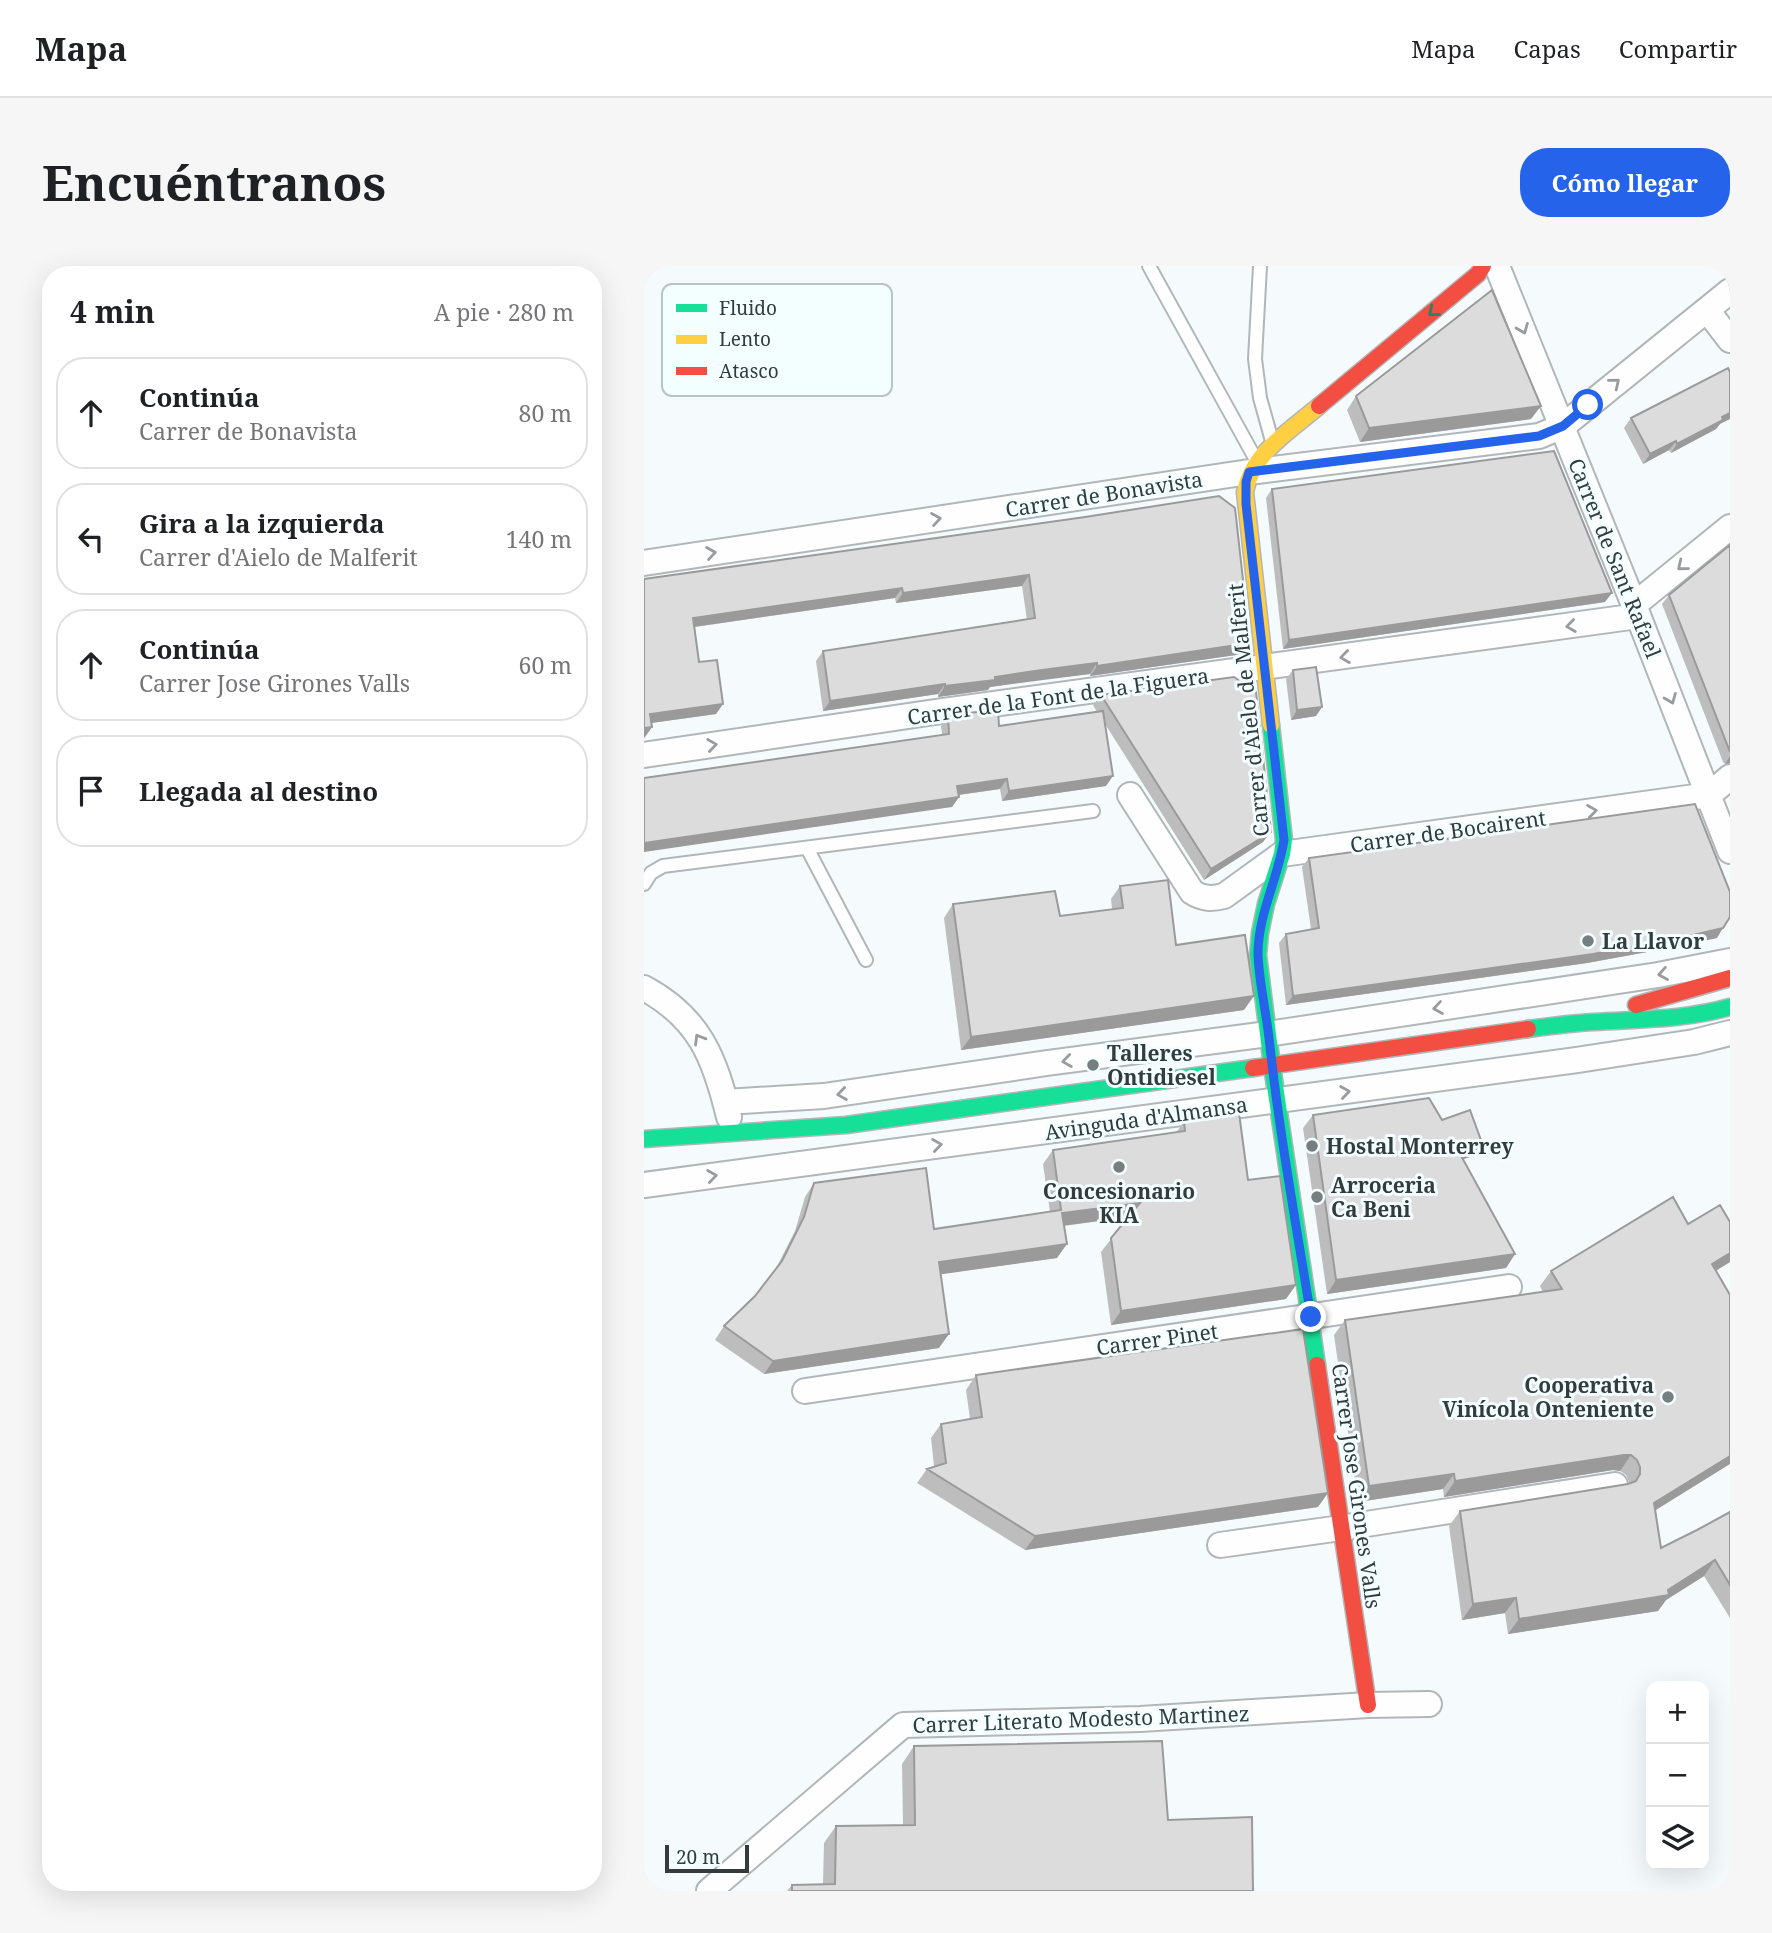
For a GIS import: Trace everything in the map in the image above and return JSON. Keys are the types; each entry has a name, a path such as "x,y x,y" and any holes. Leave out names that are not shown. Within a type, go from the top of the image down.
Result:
{"street":[{"path":"1253,466 1273,445 1478,274 1483,266"},
{"name":"Carrer de Sant Rafael","path":"1497,266 1730,850"},
{"path":"1563,426 1730,291"},
{"path":"1707,310 1730,340"},
{"name":"Carrer de Bonavista","path":"644,563 1253,466 1539,436 1563,426"},
{"name":"Carrer d'Aielo de Malferit","path":"1253,466 1246,482 1246,504 1283,829 1282,854 1259,933 1258,955 1272,1066"},
{"path":"1636,611 1730,527"},
{"name":"Carrer de la Font de la Figuera","path":"644,755 956,709 1266,668 1636,611"},
{"path":"1709,794 1730,777"},
{"name":"Carrer de Bocairent","path":"1130,794 1192,892 1200,897 1214,899 1224,896 1282,854 1709,794"},
{"path":"725,1102 824,1097 1047,1063 1268,1034 1658,975 1730,961"},
{"name":"Avinguda d'Almansa","path":"1582,1022 1730,978"},
{"path":"644,988 665,999 690,1023 712,1063 737,1129"},
{"name":"Avinguda d'Almansa","path":"644,1139 737,1129 802,1129 846,1125 1582,1022 1658,1020 1730,1007"},
{"path":"1577,1060 1582,1022"},
{"name":"Avinguda d'Almansa","path":"644,1185 1577,1060 1694,1042 1730,1033"},
{"name":"Carrer Jose Girones Valls","path":"1272,1066 1368,1705"},
{"name":"Avinguda d'Almansa","path":"681,1120 737,1129"},
{"name":"Carrer Pinet","path":"805,1391 1509,1287"},
{"path":"1220,1545 1615,1485"},
{"name":"Carrer Literato Modesto Martinez","path":"709,1891 903,1725 1140,1719 1368,1705 1429,1704"}],"lane":[{"path":"1149,266 1253,466"},
{"path":"1260,266 1255,359 1260,398 1273,445"},
{"path":"644,884 651,873 663,866 1094,811"},
{"path":"807,848 866,960"}],"building":[{"path":"1492,290 1541,406 1369,428 1356,396"},
{"path":"1728,368 1730,413 1722,417 1723,420 1677,444 1676,441 1650,454 1631,418"},
{"path":"1554,451 1612,593 1289,640 1272,489"},
{"path":"1219,496 1235,508 1250,643 830,701 823,651 1035,618 1029,575 903,593 902,588 693,618 699,662 717,660 723,704 650,714 652,727 644,728 644,579"},
{"path":"1730,545 1730,752 1669,595"},
{"path":"1316,667 1322,707 1297,710 1293,670"},
{"path":"1234,677 1256,692 1271,832 1211,869 1101,695"},
{"path":"998,709 999,726 1103,711 1113,776 1009,791 1007,779 957,786 959,797 644,843 644,778 949,734 948,716"},
{"path":"1695,804 1730,892 1730,917 1723,928 1593,954 1293,996 1286,934 1319,928 1309,858"},
{"path":"1168,880 1176,945 1245,935 1254,996 971,1037 953,904 1055,891 1060,916 1123,908 1120,886"},
{"path":"1429,1098 1442,1120 1470,1110 1482,1143 1459,1152 1515,1254 1336,1280 1313,1115"},
{"path":"1239,1113 1248,1180 1280,1176 1296,1285 1121,1311 1111,1238 1140,1203 1062,1213 1067,1244 939,1262 949,1334 773,1361 724,1326 755,1296 782,1261 804,1217 814,1183 926,1168 934,1229 1061,1210 1053,1150 1185,1131 1184,1121"},
{"path":"1673,1197 1688,1224 1720,1205 1730,1222 1730,1253 1712,1264 1730,1295 1730,1456 1654,1503 1661,1548 1730,1512 1730,1585 1715,1560 1668,1590 1669,1595 1519,1619 1516,1598 1473,1604 1460,1511 1628,1484 1636,1481 1640,1474 1637,1460 1631,1455 1624,1455 1455,1481 1454,1474 1369,1486 1345,1320 1562,1289 1551,1271"},
{"path":"1303,1329 1328,1493 1035,1536 927,1469 946,1463 941,1424 982,1417 976,1375"},
{"path":"1162,1741 1168,1820 1252,1817 1253,1891 792,1891 792,1885 835,1884 836,1826 915,1825 914,1746"}],"traffic: fast":[{"path":"1271,725 1284,840 1266,904 1258,955 1317,1365"},
{"path":"1528,1029 1679,1017 1730,1007"},
{"path":"644,1139 846,1125 1253,1068"}],"traffic: slow":[{"path":"1271,725 1245,492 1249,478 1264,454 1319,406"}],"traffic: jam":[{"path":"1319,406 1478,274 1483,266"},
{"path":"1636,1005 1730,978"},
{"path":"1253,1068 1528,1029"},
{"path":"1317,1365 1368,1705"}],"place":[{"name":"La Llavor","path":"1588,941"},
{"name":"Talleres Ontidiesel","path":"1093,1065"},
{"name":"Hostal Monterrey","path":"1312,1146"},
{"name":"Concesionario KIA","path":"1119,1167"},
{"name":"Arroceria Ca Beni","path":"1317,1197"},
{"name":"Cooperativa Vinícola Onteniente","path":"1668,1397"}],"route":[{"path":"1311,1317 1272,1066 1258,955 1259,933 1284,840 1246,504 1245,492 1249,472 1539,436 1563,426 1588,405"}]}
